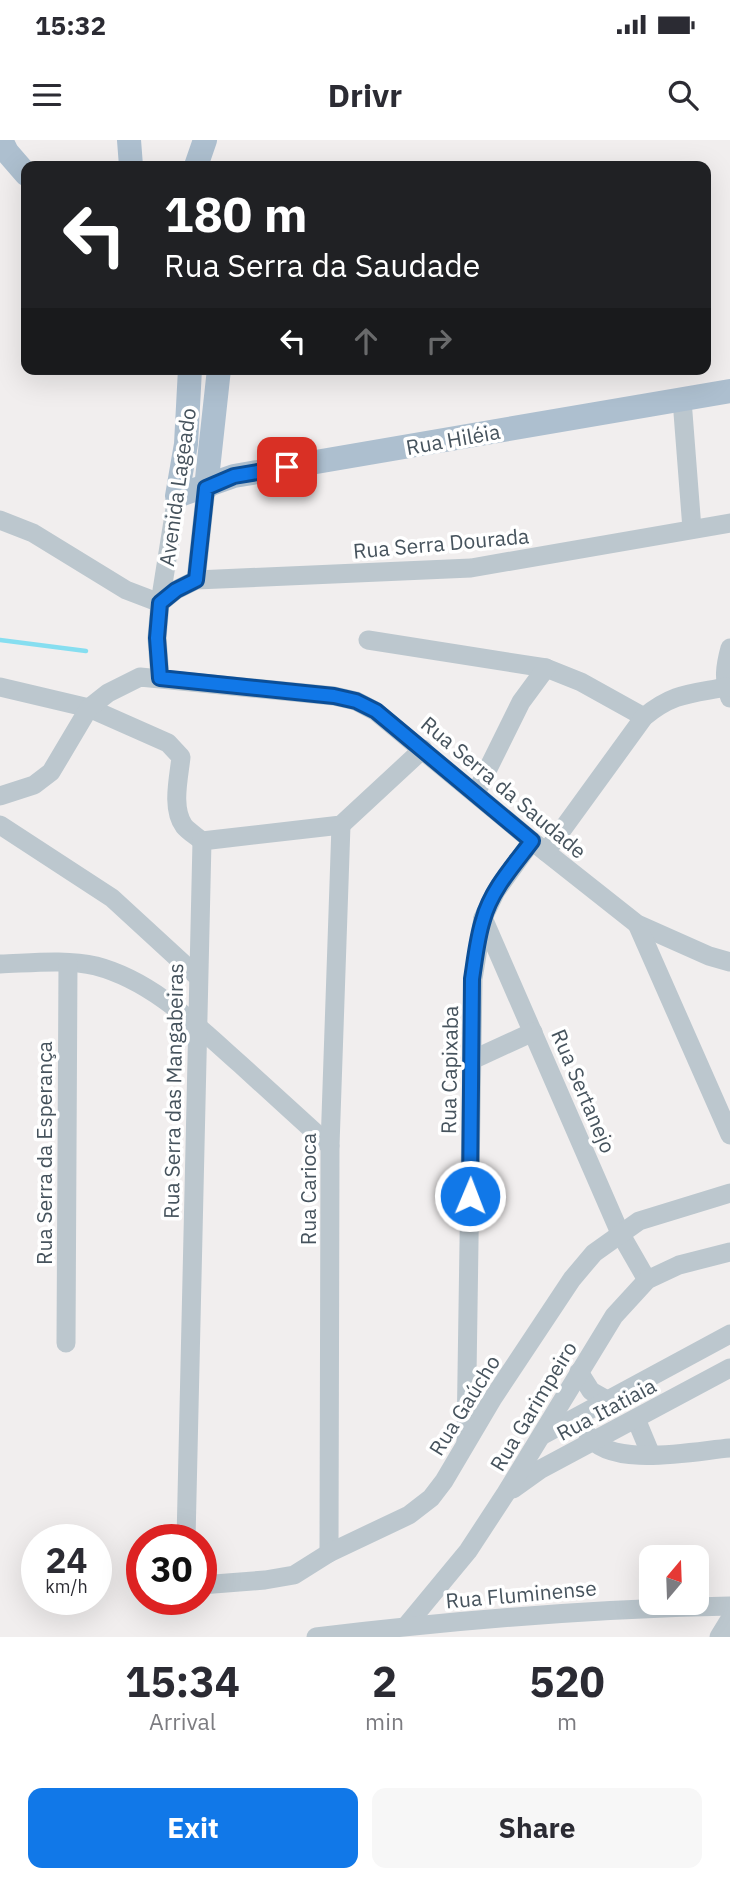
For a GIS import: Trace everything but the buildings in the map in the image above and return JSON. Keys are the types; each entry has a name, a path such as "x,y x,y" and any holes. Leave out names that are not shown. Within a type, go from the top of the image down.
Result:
{"main road":[{"path":"1,140 21,168"},
{"path":"130,140 131,161"},
{"path":"198,161 205,140"},
{"name":"Avenida Lageado","path":"177,496 186,444 190,375"},
{"name":"Avenida Lageado","path":"206,488 218,375"},
{"name":"Rua Hiléia","path":"177,496 234,476 730,391"}],"street":[{"path":"682,400 692,529"},
{"name":"Avenida Lageado","path":"196,580 206,488"},
{"name":"Avenida Lageado","path":"160,603 170,555 177,496"},
{"path":"0,520 33,533 126,590 160,603 157,638 160,678 140,677 108,693 89,708 51,772 34,785 0,796"},
{"name":"Rua Serra Dourada","path":"160,603 176,590 196,580 471,568 730,523"},
{"path":"368,640 546,668 581,682 644,717"},
{"path":"728,693 724,667 730,648"},
{"path":"476,793 521,702 546,668"},
{"name":"Rua Serra da Saudade","path":"160,678 334,696 356,701 376,711 423,748 636,924 709,956 730,962"},
{"path":"0,687 89,708 168,743 181,757 178,804 181,818 184,826 202,841 341,825 423,748"},
{"name":"Rua Capixaba","path":"466,1442 472,979 483,918 496,891 539,846 644,717 659,704 673,697 728,693"},
{"path":"0,825 112,898 198,977"},
{"name":"Rua Carioca","path":"329,1553 331,1146 341,825"},
{"name":"Rua Serra das Mangabeiras","path":"186,1524 202,841"},
{"name":"Rua Sertanejo","path":"483,918 620,1233 648,1280"},
{"path":"636,924 730,1135"},
{"path":"0,964 94,966 125,976 198,1025 331,1146"},
{"name":"Rua Serra da Esperança","path":"66,1343 68,964"},
{"path":"472,1060 533,1032"},
{"name":"Rua Gaúcho","path":"217,1583 294,1575 329,1553 409,1515 431,1498 572,1279 594,1253 639,1221 730,1193"},
{"name":"Rua Garimpeiro","path":"406,1626 468,1551 614,1316 648,1280 679,1265 730,1252"},
{"name":"Rua Itatiaia","path":"542,1435 730,1334"},
{"name":"Rua Itatiaia","path":"506,1493 541,1469 730,1368"},
{"path":"579,1372 591,1391 607,1400"},
{"path":"576,1418 593,1442 607,1451 619,1454 652,1455 730,1448"},
{"path":"636,1419 652,1455"},
{"name":"Rua Fluminense","path":"316,1637 406,1626 632,1608 730,1606"},
{"path":"719,1637 730,1619"}],"waterway":[{"path":"0,640 86,651"}],"route":[{"path":"287,467 234,476 206,488 196,580 176,590 160,603 157,638 160,678 334,696 356,701 376,711 423,748 532,841 496,891 483,918 472,979 470,1196"}]}
